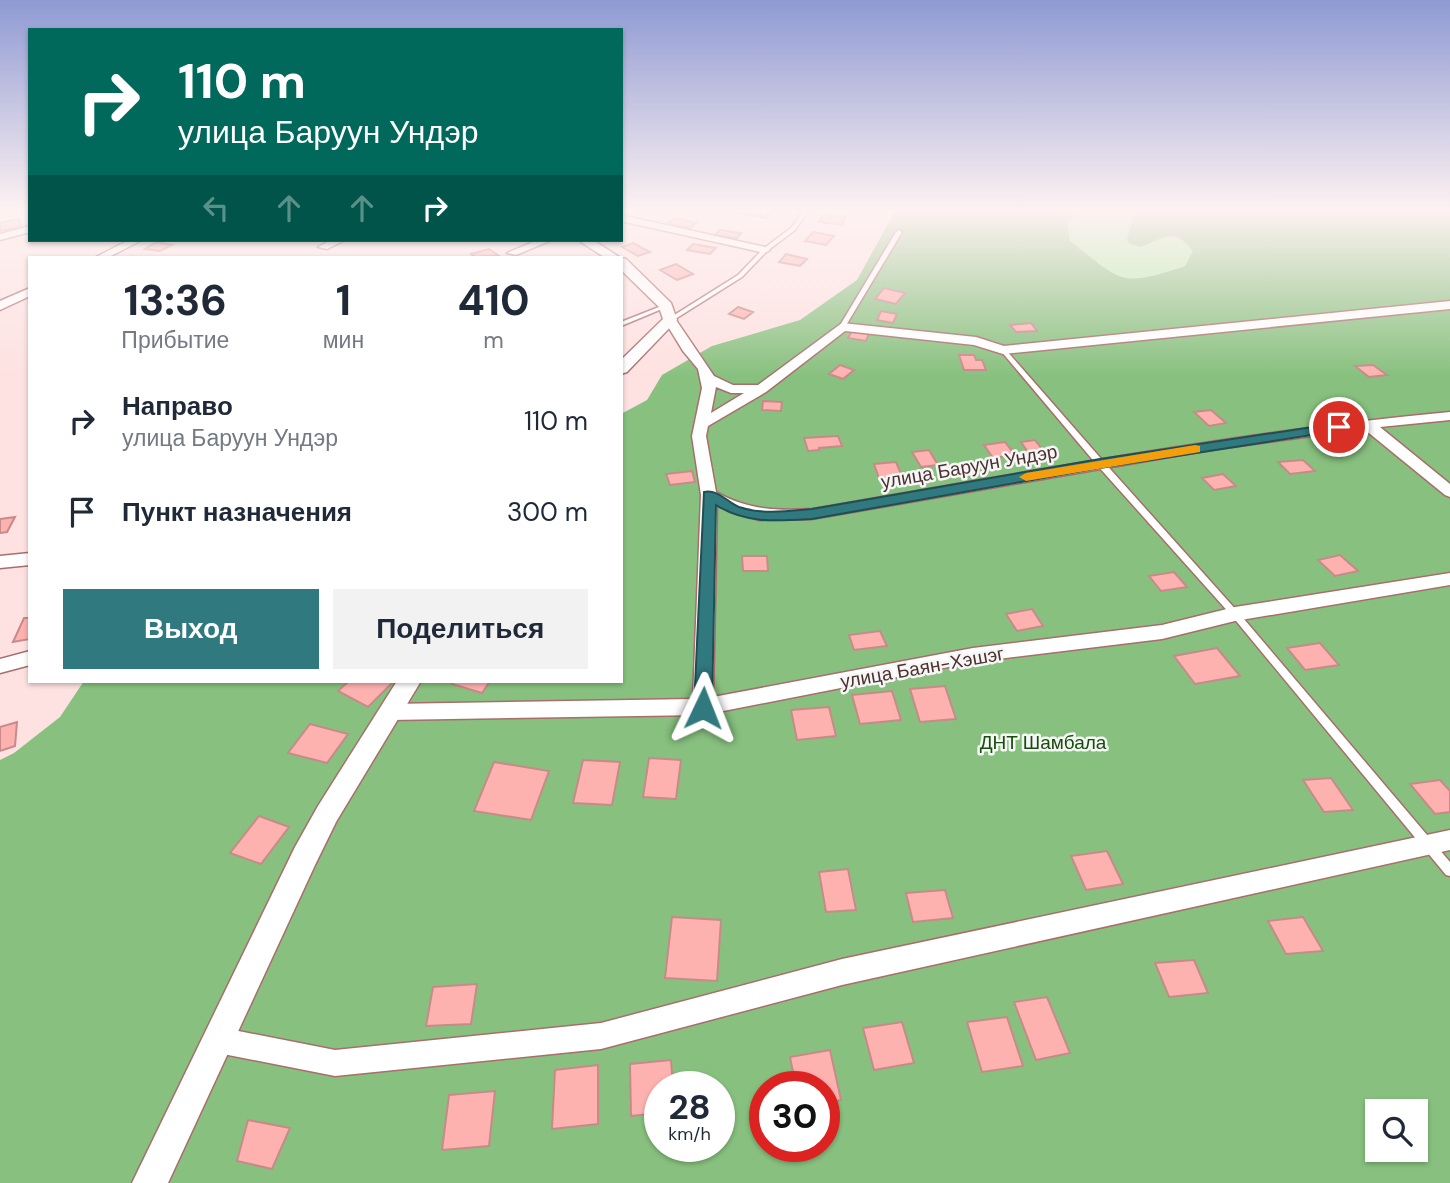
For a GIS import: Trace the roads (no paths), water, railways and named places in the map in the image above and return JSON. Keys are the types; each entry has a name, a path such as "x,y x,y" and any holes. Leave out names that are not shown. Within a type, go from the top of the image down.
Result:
{"street":[{"path":"625,266 668,313 687,348 704,368 708,378 709,388 700,425 700,443 709,495 703,708"},
{"path":"0,306 28,292"},
{"path":"700,425 761,389 842,327 976,341 1003,350 1450,305"},
{"path":"623,367 668,313"},
{"path":"708,378 731,389 761,389"},
{"name":"улица Баруун Ундэр","path":"709,495 736,511 769,516 812,514 1100,463 1366,423 1450,416"},
{"path":"1366,423 1450,492"},
{"path":"0,562 28,559"},
{"name":"улица Баян-Хэшэг","path":"390,712 703,708 972,655 1162,632 1235,614 1450,579"},
{"path":"0,666 28,659"},
{"path":"149,1183 305,856 327,814 408,683"},
{"path":"218,1040 335,1063 601,1036 842,972 1439,842"}],"lane":[{"path":"623,324 668,313 740,276 749,266"},
{"path":"842,327 878,266"},
{"path":"1003,350 1100,463 1439,842 1450,871"}],"park label":[{"name":"ДНТ Шамбала","path":"1043,742"}]}
